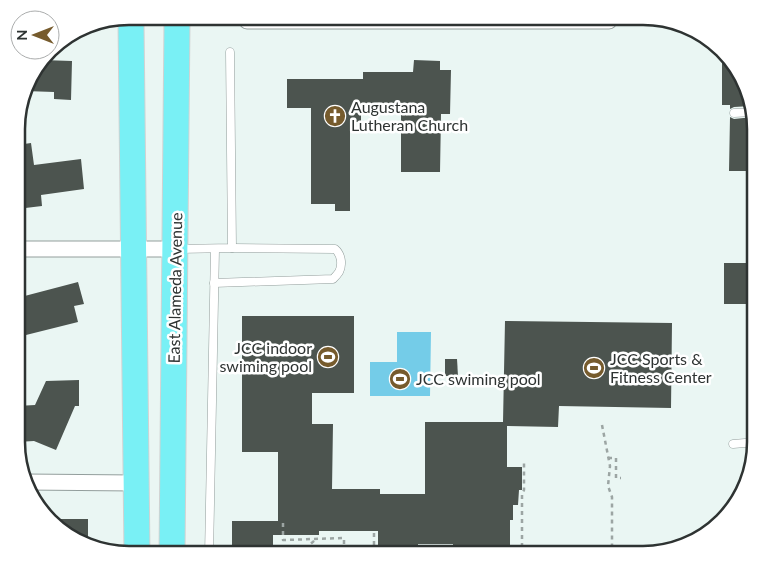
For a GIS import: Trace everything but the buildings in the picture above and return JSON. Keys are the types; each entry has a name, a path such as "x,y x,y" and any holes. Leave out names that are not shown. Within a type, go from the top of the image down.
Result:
{"main road":[{"path":"131,25 137,546"},
{"name":"East Alameda Avenue","path":"172,546 177,25"}],"street":[{"path":"25,249 176,249"},
{"path":"33,482 135,483"}],"lane":[{"path":"230,52 232,248"},
{"path":"734,113 746,112"},
{"path":"176,249 335,249 339,252 341,260 339,272 333,279 214,283"},
{"path":"209,546 215,249"},
{"path":"733,444 747,443"}],"path":[{"path":"602,425 610,470 608,486 612,493 612,546"},
{"path":"608,458 616,458 616,478 621,478"},
{"path":"522,546 524,461"},
{"path":"283,523 283,540 344,538 344,546"},
{"path":"374,533 374,546"},
{"path":"308,546 316,540"}],"water":[{"name":"JCC swiming pool","path":"397,332 431,332 430,396 370,396 370,362 397,362"}],"place":[{"name":"Augustana Lutheran Church","path":"335,116"},
{"name":"JCC indoor swiming pool","path":"328,357"},
{"name":"JCC Sports & Fitness Center","path":"594,368"},
{"name":"JCC swiming pool","path":"400,379"}]}
